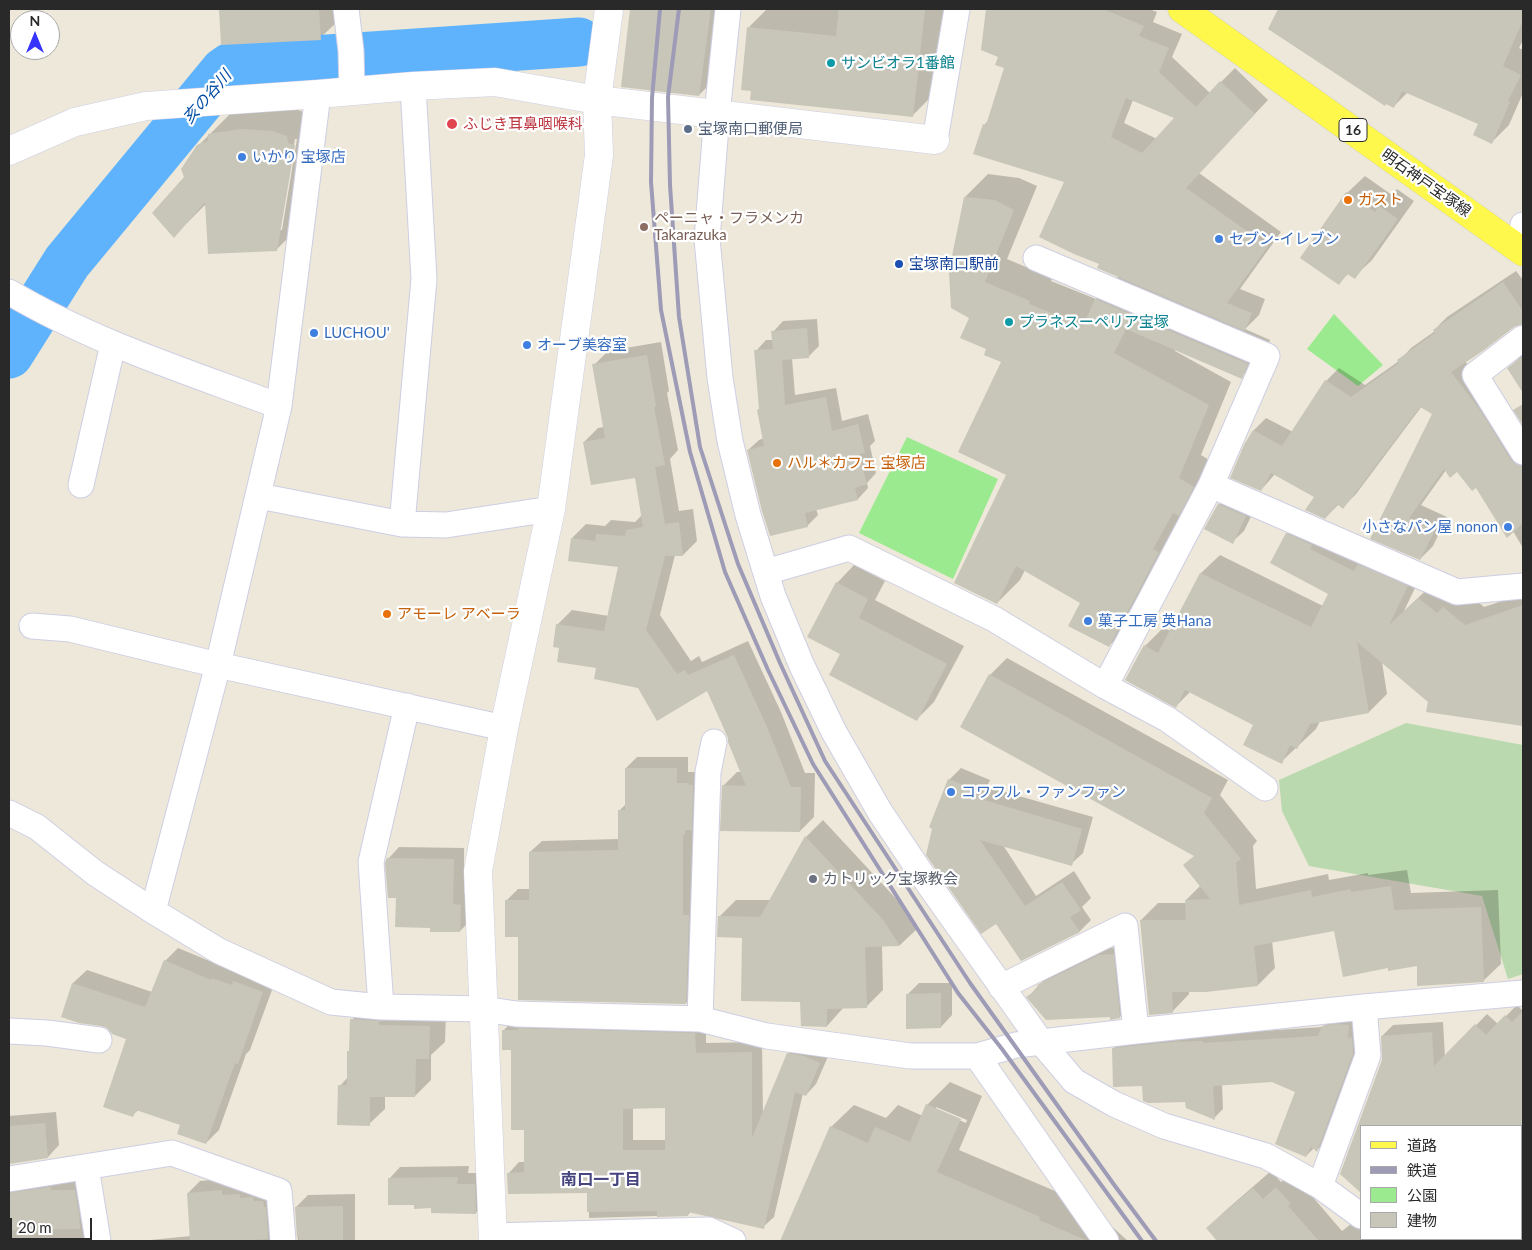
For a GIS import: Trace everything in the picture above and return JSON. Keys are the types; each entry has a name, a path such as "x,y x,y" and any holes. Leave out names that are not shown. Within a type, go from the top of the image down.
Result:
{"main road":[{"name":"明石神戸宝塚線","path":"1182,9 1522,242"}],"street":[{"path":"346,9 352,71"},
{"path":"609,9 597,100 599,155 551,509 504,728 478,871 493,1238 709,1236 733,1241"},
{"path":"728,9 717,114 708,239 720,378 730,441 748,516 773,596 802,666 834,732 880,812 927,882 1041,1042 1074,1081 1114,1104 1164,1126 1266,1156 1320,1186 1360,1215"},
{"path":"9,151 75,122 146,106 318,94 352,71 413,86 494,82 597,100 935,140 957,9"},
{"path":"402,524 424,279 413,86"},
{"path":"153,911 218,665 279,406 318,94"},
{"path":"1036,258 1267,356 1211,485 1105,686"},
{"path":"9,292 36,308 113,344 279,406"},
{"path":"1523,338 1475,375 1523,452"},
{"path":"81,485 113,344"},
{"path":"1211,485 1457,592 1523,586"},
{"path":"259,496 402,524 446,526 551,509"},
{"path":"766,572 848,548 994,620 1105,686 1167,719 1265,788"},
{"path":"32,626 70,630 218,665 504,728"},
{"path":"380,1007 371,862 407,706"},
{"path":"700,1020 708,772 714,742"},
{"path":"9,813 37,827 94,873 219,951 331,1002 380,1007 484,1008 516,1014 700,1020 767,1036 910,1056 977,1056 1041,1042 1136,1031 1364,1007 1523,993"},
{"path":"1001,987 1125,926 1136,1031"},
{"path":"1320,1186 1368,1055 1364,1007"},
{"path":"9,1031 47,1033 99,1040"},
{"path":"977,1056 1106,1241"},
{"path":"9,1179 172,1153 278,1191 282,1241"},
{"path":"86,1167 98,1241"}],"green space":[{"path":"1334,314 1383,365 1358,386 1307,349"},
{"path":"907,437 998,479 953,579 859,533"},
{"path":"1406,723 1523,745 1523,974 1508,979 1482,896 1309,866 1282,811 1279,780"}],"building":[{"path":"219,9 319,9 321,40 221,45"},
{"path":"630,9 711,9 699,96 621,87"},
{"name":"サンビオラ1番館","path":"839,9 925,9 913,117 750,100 751,91 741,90 747,27 836,36"},
{"path":"986,9 1103,9 1144,26 1139,36 1169,48 1159,72 1196,107 1220,81 1255,114 1186,188 1268,246 1227,303 1252,313 1245,331 1097,268 1099,264 1039,237 1064,182 973,154 983,124 986,125 1004,68 995,65 998,57 981,50","holes":["1126,98 1174,118 1142,153 1111,137"]},
{"path":"1278,9 1523,9 1523,20 1503,66 1521,75 1508,101 1510,102 1492,144 1473,135 1478,124 1402,91 1394,108 1386,104 1385,106 1268,29"},
{"path":"241,129 272,131 287,136 288,143 295,145 277,251 208,254 205,202 174,238 152,213 184,177 181,169 197,145 208,141 208,134"},
{"path":"1346,192 1375,212 1379,206 1398,219 1355,279 1347,274 1339,285 1300,258"},
{"path":"964,197 995,200 1014,210 985,282 1030,301 1029,304 1083,326 1095,299 1248,364 1242,379 1126,329 1114,353 1209,405 1179,478 1194,487 1179,516 1173,513 1153,549 1159,552 1109,647 1068,626 1080,603 1016,566 997,604 954,583 1006,475 958,452 1001,362 984,355 986,349 960,338 969,318 951,308 949,271"},
{"path":"1503,282 1523,311 1523,324 1514,327 1451,372 1480,410 1511,460 1523,466 1523,523 1507,538 1476,488 1472,491 1457,472 1450,478 1444,469 1409,518 1435,530 1420,560 1370,539 1432,414 1420,407 1343,509 1337,504 1325,519 1305,510 1314,497 1271,473 1261,491 1230,478 1244,445 1253,430 1282,446 1325,380 1351,397 1399,363 1397,360 1435,333 1433,330"},
{"path":"807,328 809,358 782,360 785,405 826,397 832,431 858,424 865,453 859,454 867,484 855,488 858,500 805,513 808,527 770,536 747,450 764,446 757,410 759,409 754,350 773,349 771,331"},
{"path":"647,355 665,465 655,467 665,524 679,522 683,556 665,556 646,630 677,674 685,670 688,675 734,655 767,727 791,787 801,787 800,832 720,831 722,785 746,786 728,738 707,691 657,721 638,688 594,679 596,668 557,662 559,648 553,647 556,624 604,631 618,567 568,561 571,538 595,541 596,534 625,536 626,530 643,527 635,478 591,485 583,442 605,438 592,364"},
{"path":"1523,356 1523,393 1507,368"},
{"path":"1523,404 1523,425 1513,410"},
{"path":"1218,504 1246,516 1233,544 1204,529"},
{"path":"1286,533 1312,545 1310,549 1354,571 1358,564 1408,586 1389,625 1418,598 1437,613 1443,607 1465,625 1523,605 1523,726 1426,712 1428,702 1357,642 1369,713 1310,724 1297,749 1290,745 1282,764 1243,745 1253,725 1185,690 1176,708 1125,680 1144,645 1158,653 1200,573 1311,627 1328,594 1270,563"},
{"path":"836,582 868,599 859,618 947,664 917,721 829,675 840,654 807,637"},
{"path":"989,674 1212,798 1204,813 1241,859 1236,863 1239,905 1311,890 1312,897 1351,889 1351,892 1391,886 1394,910 1481,907 1484,982 1417,986 1417,966 1388,971 1388,968 1343,977 1334,931 1254,946 1258,986 1206,992 1172,992 1173,1013 1149,1015 1140,920 1186,920 1185,900 1210,899 1183,865 1194,856 960,727"},
{"path":"625,768 677,768 677,783 693,785 692,830 685,830 685,835 683,835 683,915 689,915 686,1004 518,1000 518,937 505,937 505,900 529,900 529,852 618,850 618,810 625,810"},
{"path":"948,779 979,791 977,798 1082,829 1072,866 980,840 1025,906 1062,882 1081,910 1070,917 1080,932 1021,961 996,924 981,934 926,855 932,829 929,827"},
{"path":"805,836 884,921 900,946 865,947 867,1008 827,1009 827,1027 801,1026 800,1002 741,1001 742,938 717,937 718,916 760,917"},
{"path":"387,858 454,859 453,904 461,905 460,932 430,932 430,928 395,927 396,898 388,898 385,863"},
{"path":"1114,954 1120,1018 1110,1020 1110,1017 1046,1020 1026,997 1039,988 1037,985 1099,955"},
{"path":"164,960 211,980 212,978 232,985 233,981 263,992 238,1064 235,1063 206,1144 177,1134 180,1125 136,1110 133,1117 103,1107 126,1039 112,1034 107,1028 79,1023 61,1017 72,983 145,1007"},
{"path":"941,993 941,1028 906,1029 906,994"},
{"path":"1523,1011 1523,1126 1360,1125 1360,1192 1340,1174 1382,1060 1381,1036 1432,1032 1434,1066 1475,1024 1486,1035 1505,1015 1512,1022"},
{"path":"350,1019 379,1021 379,1025 430,1026 429,1059 416,1059 415,1097 370,1097 370,1126 337,1125 338,1085 347,1085 347,1051 349,1051"},
{"path":"1349,1025 1348,1038 1352,1037 1353,1053 1317,1152 1311,1146 1306,1157 1275,1144 1295,1092 1272,1082 1213,1086 1215,1120 1186,1108 1185,1102 1148,1103 1143,1101 1142,1086 1113,1087 1112,1048 1173,1042 1203,1041 1203,1043 1318,1036 1322,1026"},
{"path":"518,1028 695,1033 696,1053 752,1052 752,1138 787,1053 804,1056 820,1063 806,1096 795,1092 764,1229 688,1212 688,1216 657,1217 657,1211 587,1212 587,1193 508,1194 507,1173 524,1172 524,1130 511,1130 511,1050 502,1050 502,1030 518,1030","holes":["665,1108 665,1150 623,1150 623,1109"]},
{"path":"926,1104 961,1119 937,1172 1040,1217 1039,1220 1088,1241 780,1241 830,1126 868,1143 875,1127 910,1142"},
{"path":"45,1123 48,1158 9,1164 9,1126"},
{"path":"458,1177 457,1184 475,1184 476,1214 431,1213 431,1208 414,1209 414,1205 388,1205 388,1178"},
{"path":"51,1187 51,1190 75,1190 80,1229 9,1230 9,1193"},
{"path":"1276,1187 1291,1204 1288,1206 1319,1241 1217,1241 1206,1228 1253,1188 1263,1199"},
{"path":"222,1190 222,1195 240,1194 240,1198 253,1197 254,1201 263,1201 264,1207 266,1207 268,1239 190,1241 187,1193"},
{"path":"343,1206 343,1240 299,1240 299,1237 297,1238 295,1207"}],"waterway":[{"name":"亥の谷川","path":"9,354 67,262 224,72 231,67 579,42"}],"railway":[{"path":"660,9 652,98 651,182 661,310 690,452 725,572 768,670 813,764 958,993 1002,1049 1142,1241"},
{"path":"679,9 668,97 670,185 679,317 700,447 738,564 780,663 825,761 970,983 1156,1241"}],"place":[{"name":"サンビオラ1番館","path":"831,63"},
{"name":"ふじき耳鼻咽喉科","path":"452,124"},
{"name":"宝塚南口郵便局","path":"688,129"},
{"name":"いかり 宝塚店","path":"242,157"},
{"name":"ガスト","path":"1348,200"},
{"name":"ペーニャ・フラメンカ Takarazuka","path":"644,227"},
{"name":"セブン-イレブン","path":"1219,239"},
{"name":"宝塚南口駅前","path":"899,264"},
{"name":"プラネスーペリア宝塚","path":"1009,322"},
{"name":"LUCHOU'","path":"314,333"},
{"name":"オーブ美容室","path":"527,345"},
{"name":"ハル＊カフェ 宝塚店","path":"777,463"},
{"name":"小さなパン屋 nonon","path":"1508,527"},
{"name":"アモーレ アベーラ","path":"387,614"},
{"name":"菓子工房 英Hana","path":"1088,621"},
{"name":"コワフル・ファンファン","path":"951,792"},
{"name":"カトリック宝塚教会","path":"813,879"}],"district":[{"name":"南口一丁目","path":"601,1180"}]}
